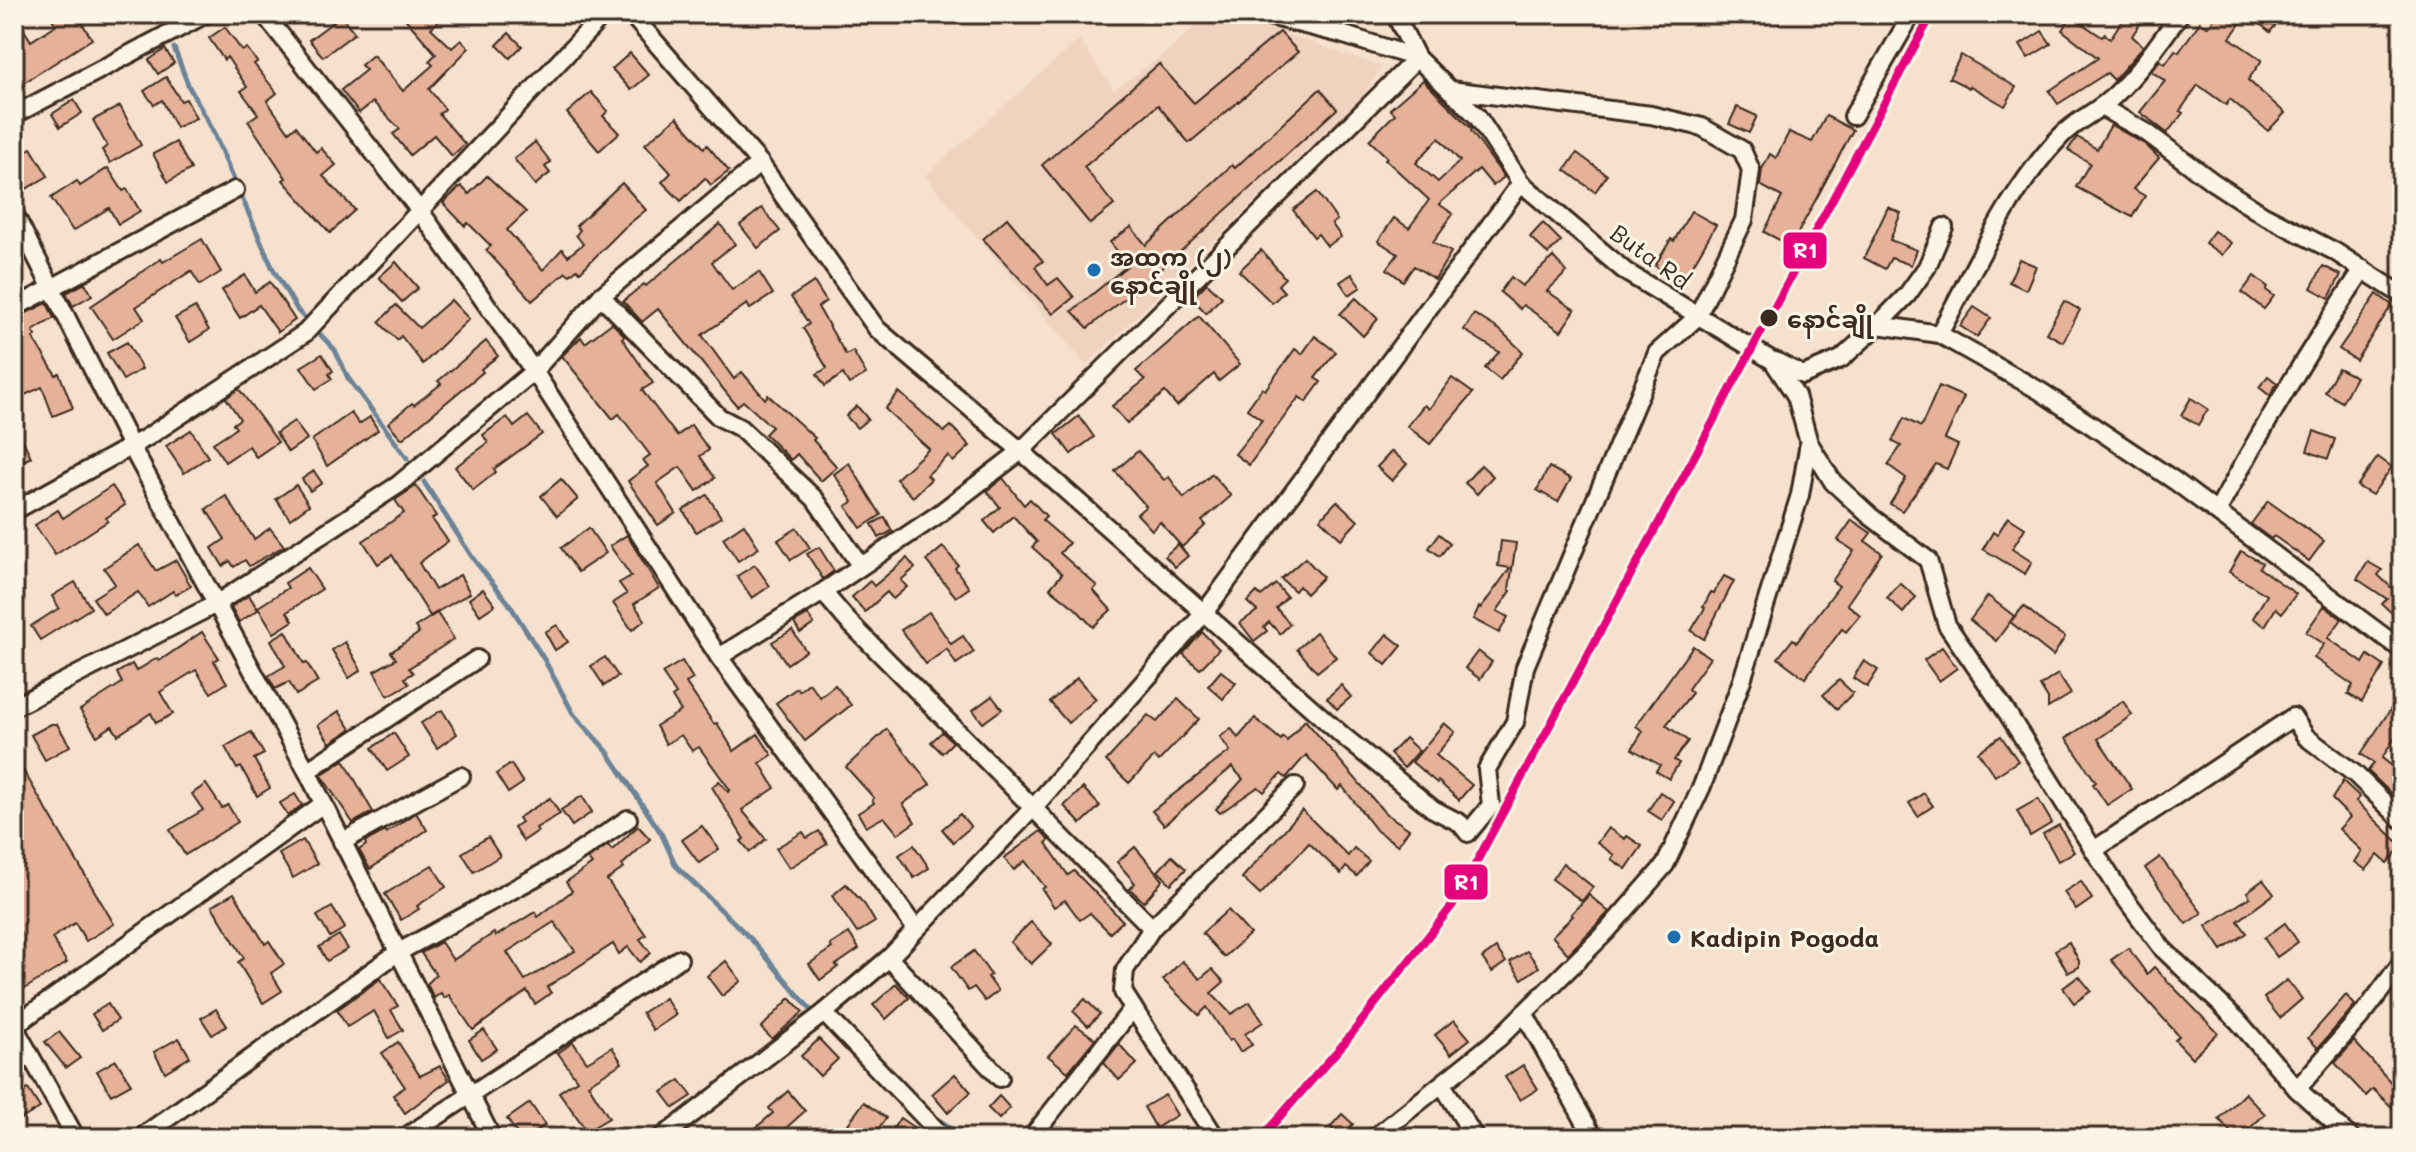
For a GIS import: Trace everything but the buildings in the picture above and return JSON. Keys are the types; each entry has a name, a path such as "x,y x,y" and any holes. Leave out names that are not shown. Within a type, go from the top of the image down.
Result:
{"street":[{"path":"14,115 206,14"},
{"path":"264,14 420,211 534,371 719,657 916,929"},
{"path":"14,511 131,446 305,333 604,14"},
{"path":"631,14 760,163 877,329 1021,451 1343,736 1433,809 1460,823 1468,833 1491,805 1487,769 1515,722 1525,667 1657,353 1697,317 1803,375 1841,359 1907,295 1927,267 1944,227"},
{"path":"719,657 936,516 1021,451 1417,58 1341,34 1261,14"},
{"name":"Buta Rd","path":"1395,14 1417,58 1450,90 1477,116 1521,183 1626,272 1697,317 1744,220 1751,170 1742,150 1702,127 1651,115 1450,90"},
{"path":"1853,116 1912,14"},
{"path":"1939,334 1996,225 2030,175 2062,134 2114,97 2149,57 2180,14"},
{"path":"2101,107 2146,132 2262,214 2334,251 2402,295"},
{"path":"14,707 216,604 398,485 534,371 601,296 760,163"},
{"path":"661,1138 824,1013 889,958 1034,807 1204,613 1521,183"},
{"path":"14,308 235,190"},
{"path":"14,213 131,446 307,771 492,1138"},
{"path":"2217,512 2306,354 2363,269"},
{"path":"601,296 719,417 740,428 815,499 860,565"},
{"path":"1878,325 1939,334 2040,391 2217,512 2402,649"},
{"path":"1773,361 1796,396 1809,443 1833,482 1870,516 1928,560 1947,625 2006,711 2119,890 2163,949 2238,1021 2297,1089 2351,1138"},
{"path":"1374,1138 1524,1013 1607,931 1665,865 1702,786 1742,680 1800,495 1809,443"},
{"path":"823,592 846,619 1152,928"},
{"path":"307,771 477,659"},
{"path":"2094,850 2293,717 2306,737 2355,774 2402,820"},
{"path":"342,842 461,776"},
{"path":"1216,1138 1123,992 1122,981 1125,970 1152,928 1295,786"},
{"path":"76,1138 14,1026 323,804"},
{"path":"140,1138 397,953 567,860 628,819"},
{"path":"889,958 1000,1078"},
{"path":"404,1138 679,959"},
{"path":"2297,1089 2367,1009 2402,962"},
{"path":"1031,1138 1133,1008"},
{"path":"824,1013 944,1138"},
{"path":"1524,1013 1594,1138"},
{"path":"1442,1084 1475,1138"}],"shaded area":[{"name":"အထက (၂) နောင်ချို","path":"1201,21 1258,24 1382,67 1362,97 1086,365 925,176 1079,40 1114,90 1166,53"}],"waterway":[{"path":"157,14 161,21"},
{"path":"174,48 273,269 298,311 335,350 348,378 407,458"},
{"path":"424,482 474,560 508,602 574,715 607,751 661,833 676,866 751,939 811,1010"},
{"path":"930,1114 966,1138"}],"transit line":[{"name":"R1","path":"1261,1138 1346,1041 1455,902 1932,14"}],"place":[{"name":"အထက (၂) နောင်ချို","path":"1094,270"},
{"name":"နောင်ချို","path":"1769,318"},
{"name":"Kadipin Pogoda","path":"1674,937"}]}
